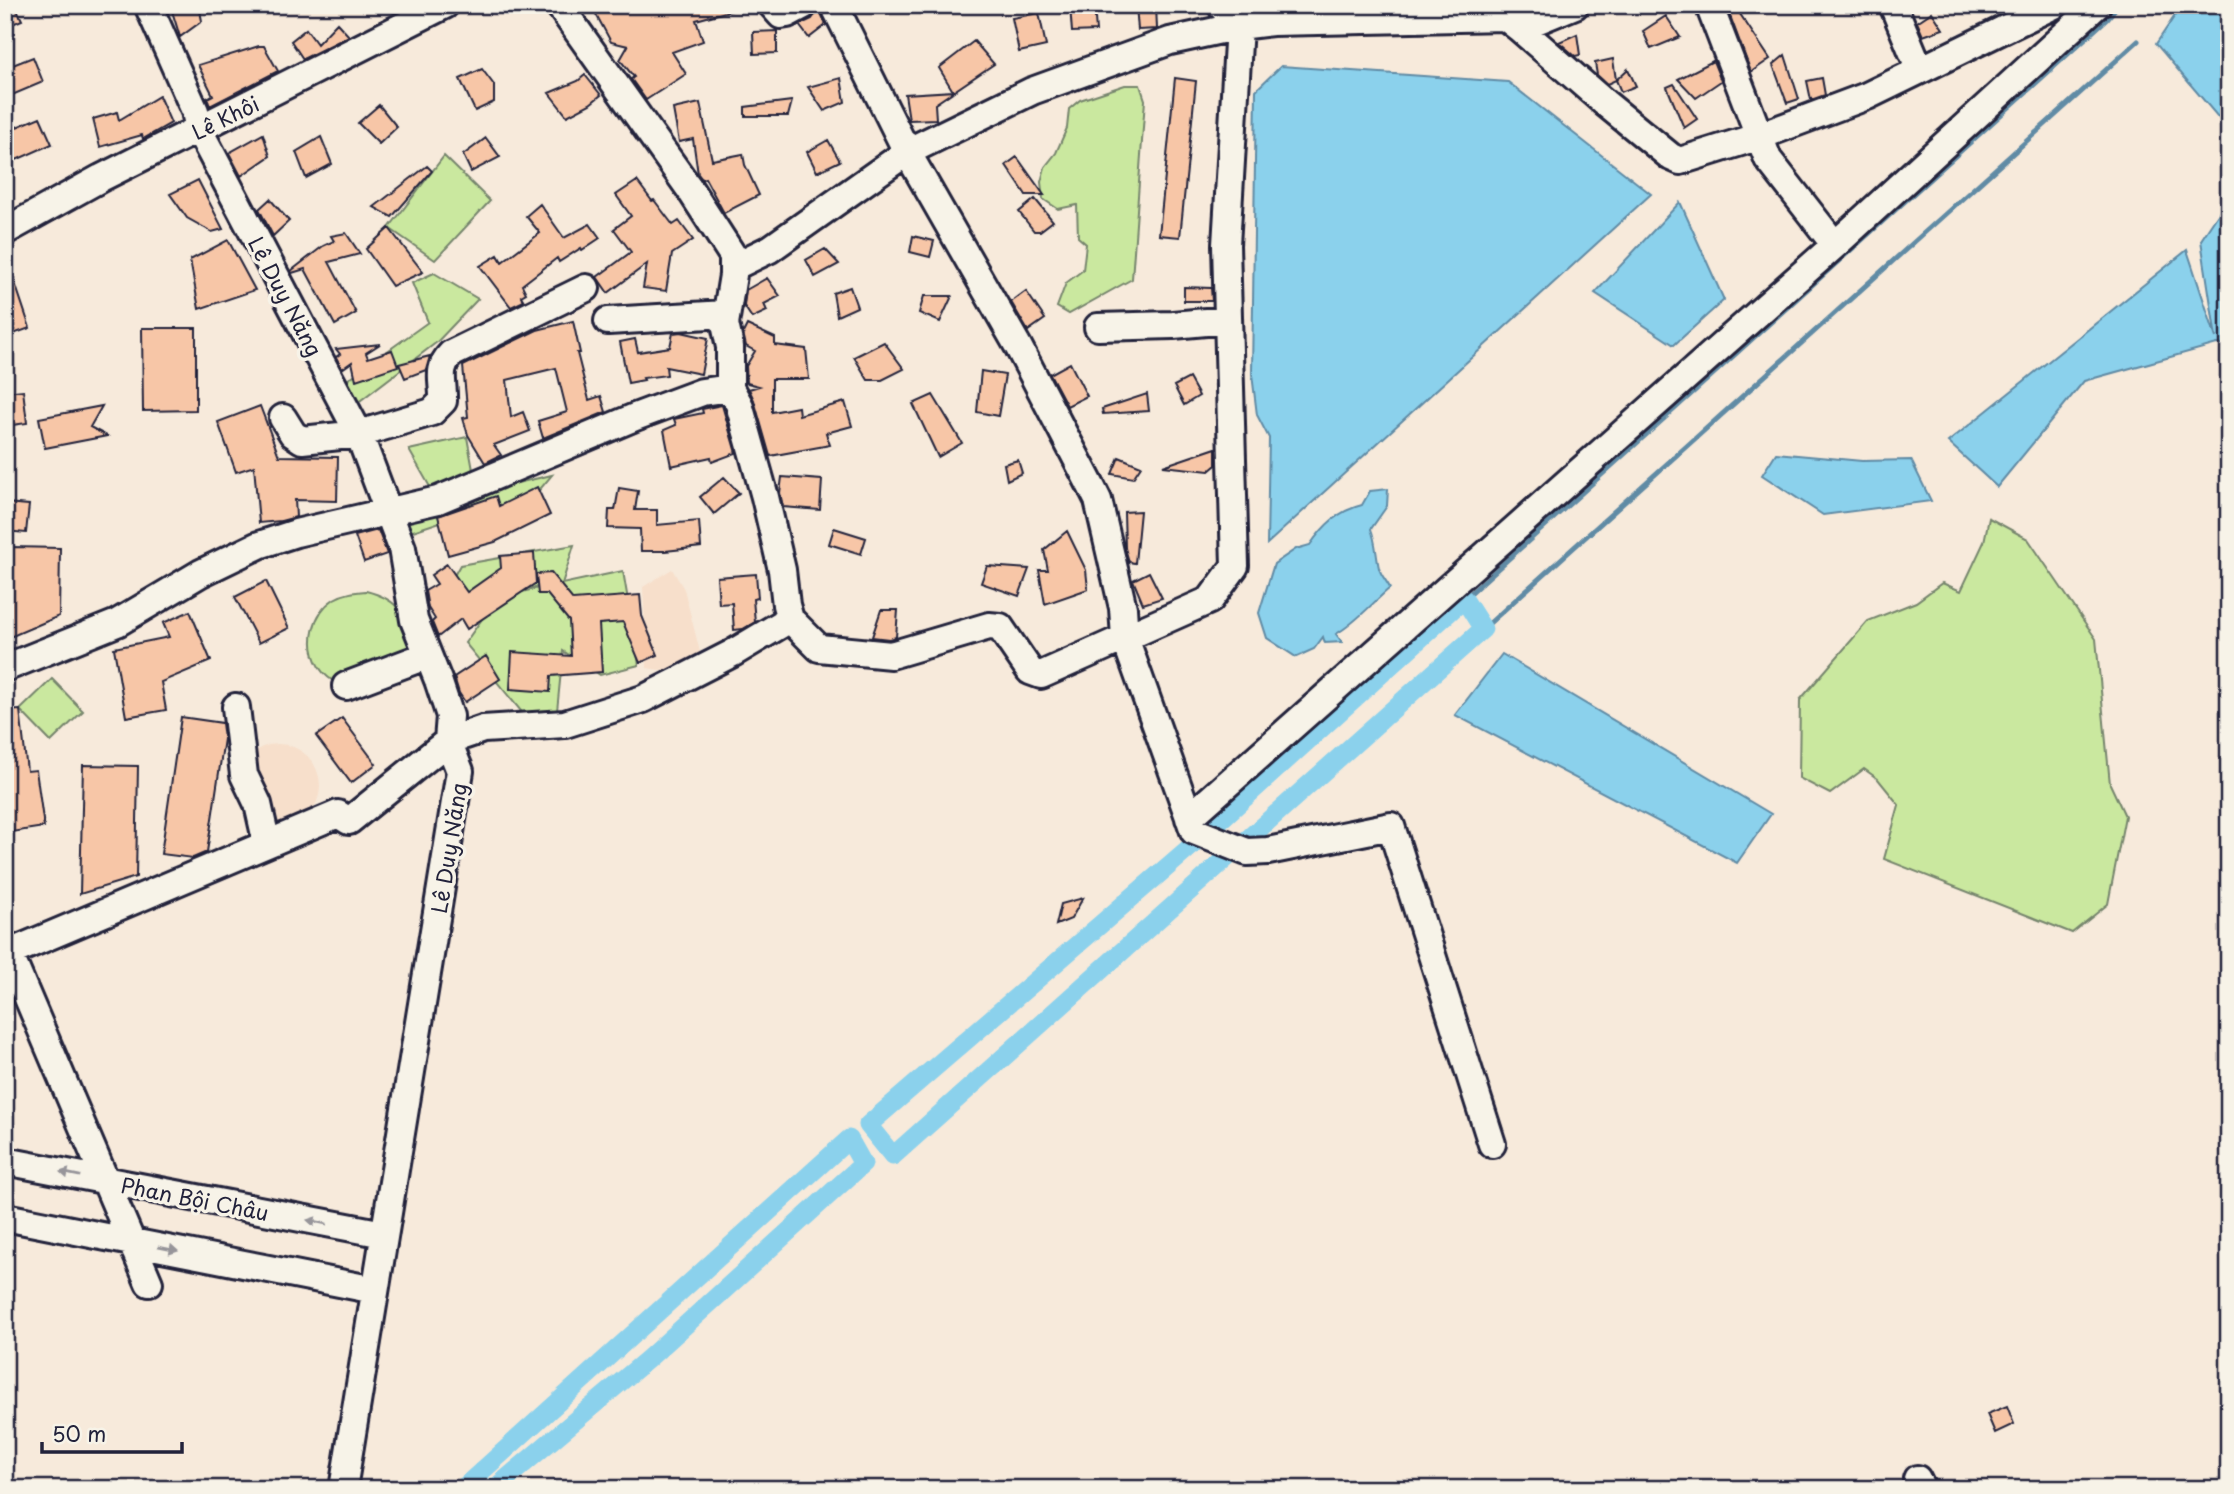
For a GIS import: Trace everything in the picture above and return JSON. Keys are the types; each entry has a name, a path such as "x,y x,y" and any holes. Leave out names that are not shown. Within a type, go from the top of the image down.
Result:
{"street":[{"name":"Lê Duy Năng","path":"148,5 195,111 199,130 359,434 402,548 414,620 450,716 448,741 460,771 343,1489"},
{"name":"Lê Khôi","path":"5,231 101,178 445,5"},
{"path":"559,5 690,188 733,256 725,324 730,346 730,388 739,404 765,497 790,620 819,649 891,655 989,626 1000,627 1030,671 1041,675 1210,600 1236,566 1226,245 1239,26 1221,5"},
{"path":"772,5 781,15 804,5"},
{"path":"834,5 907,152 1018,346 1098,500 1123,608 1125,638 1191,824 1241,851 1268,851 1391,826 1492,1144"},
{"path":"733,267 769,249 907,152 1032,91 1170,41 1239,26 1272,22 1508,17 1575,5"},
{"path":"1709,5 1768,159 1835,245"},
{"path":"1893,5 1920,70"},
{"path":"1508,17 1605,103 1671,157 1680,161 1759,136 1867,96 2054,5"},
{"path":"1191,824 1835,245 2097,5"},
{"path":"283,418 293,434 302,440 359,434 432,412 443,401 441,368 451,355 586,288"},
{"path":"608,321 726,314"},
{"path":"1098,327 1228,320"},
{"path":"5,668 117,623 201,573 259,545 296,533 438,500 635,417 702,392 730,388"},
{"path":"149,1283 7,948 338,814 349,821 448,741 483,729 565,724 643,699 790,620"},
{"path":"346,686 428,655"},
{"path":"236,707 244,775 258,804 267,844"},
{"name":"Phan Bội Châu","path":"5,1161 384,1234"},
{"path":"5,1217 375,1290"}],"shaded area":[{"path":"672,569 684,589 701,656 679,673 647,668 643,587"},
{"path":"278,744 294,747 308,756 317,770 320,786 317,802 308,816 294,825 278,828 262,825 248,816 239,802 236,786 239,770 248,756 262,747"}],"green space":[{"path":"1125,85 1140,85 1145,100 1132,279 1069,314 1057,307 1066,283 1083,270 1086,244 1078,237 1077,205 1058,209 1043,199 1041,182 1045,167 1056,153 1067,128 1069,109 1080,100"},
{"path":"444,156 490,201 435,260 389,228"},
{"path":"434,273 478,299 437,342 344,413 329,393 428,322 412,283"},
{"path":"467,437 475,481 440,501 552,475 526,506 473,511 401,535 391,512 438,501 409,450"},
{"path":"1989,518 2028,539 2096,639 2110,784 2125,816 2108,904 2072,933 1884,859 1899,805 1878,779 1864,769 1830,794 1799,778 1800,700 1868,621 1916,602 1942,583 1961,591 1984,542"},
{"path":"574,545 562,584 623,571 639,665 600,675 563,651 557,711 525,716 465,643 497,598 547,586 443,595 460,565"},
{"path":"366,591 387,599 401,611 408,628 410,650 344,688 319,667 312,649 313,630 321,612 334,599"},
{"path":"52,679 83,711 51,742 20,710"}],"water":[{"path":"2182,5 2229,5 2229,130 2156,44"},
{"path":"1281,66 1508,82 1651,194 1267,544 1269,438 1257,415 1252,374 1256,90"},
{"path":"2229,198 2229,345 2217,344 2084,381 1997,487 1948,442 2187,250 2216,338 2201,240"},
{"path":"1680,202 1724,300 1674,345 1595,293"},
{"path":"1776,453 1862,461 1911,460 1931,501 1823,515 1762,475"},
{"path":"1388,489 1387,506 1371,529 1380,571 1390,588 1336,634 1342,642 1325,643 1323,637 1314,649 1296,657 1267,638 1259,613 1274,564 1296,549 1310,545 1332,520 1362,505 1370,491"},
{"path":"1502,654 1771,814 1737,863 1455,715"}],"building":[{"path":"5,5 15,5 22,20 5,27"},
{"path":"180,5 199,5 202,21 180,37 172,11"},
{"path":"591,5 733,5 733,10 696,20 703,41 672,52 686,74 646,100 631,79 634,77 620,60 628,46 611,42"},
{"path":"1094,5 1096,31 1072,32 1070,6"},
{"path":"1136,5 1156,5 1157,29 1138,30"},
{"path":"1726,5 1734,5 1770,59 1751,72"},
{"path":"819,8 826,25 809,38 799,25 812,19"},
{"path":"1932,12 1943,29 1923,36 1917,22"},
{"path":"1039,13 1046,46 1019,52 1012,18"},
{"path":"1666,16 1680,37 1651,49 1643,31"},
{"path":"337,23 349,36 303,59 291,41 306,29 317,44"},
{"path":"777,31 777,53 754,54 753,32"},
{"path":"1577,34 1580,55 1575,56 1559,42"},
{"path":"974,41 994,64 935,104 936,119 909,120 905,94 953,91 939,68"},
{"path":"264,46 278,71 210,106 207,98 213,95 198,65"},
{"path":"1785,55 1799,99 1787,103 1773,65"},
{"path":"33,57 43,82 5,98 5,68"},
{"path":"1613,59 1616,80 1607,84 1597,75 1595,63"},
{"path":"1713,61 1721,81 1696,98 1678,79"},
{"path":"482,69 494,85 494,102 475,111 460,79"},
{"path":"1628,69 1636,86 1621,92 1616,80"},
{"path":"585,75 601,95 567,116 549,93 578,81"},
{"path":"841,78 845,102 824,111 808,87"},
{"path":"1175,78 1196,81 1180,237 1159,235"},
{"path":"1822,78 1825,95 1811,100 1807,81"},
{"path":"1674,84 1697,119 1684,128 1667,87"},
{"path":"159,96 171,123 143,139 142,135 100,147 93,119 117,112 119,120"},
{"path":"792,101 788,116 745,116 745,107"},
{"path":"700,103 712,160 743,154 745,165 759,195 724,213 705,178 702,179 698,174 693,139 679,142 673,109"},
{"path":"379,105 397,127 379,144 358,123"},
{"path":"40,117 52,144 5,165 5,132"},
{"path":"263,134 270,156 241,176 229,153"},
{"path":"321,137 332,164 306,178 296,152"},
{"path":"486,138 500,157 471,172 463,155"},
{"path":"828,140 840,161 817,172 807,152"},
{"path":"1017,157 1044,195 1026,195 1006,165"},
{"path":"427,166 432,171 392,217 374,207"},
{"path":"198,180 223,229 212,232 187,218 170,194"},
{"path":"637,181 673,225 679,221 693,240 672,254 666,291 643,288 647,264 608,293 597,277 631,252 614,229 631,216 616,195"},
{"path":"270,199 289,221 273,236 259,209"},
{"path":"1035,199 1053,221 1040,231 1034,231 1019,212"},
{"path":"540,204 564,238 590,224 600,238 559,262 557,258 522,285 526,293 521,296 524,301 511,307 480,266 498,255 502,262 540,233 526,216"},
{"path":"389,228 423,272 392,286 366,249"},
{"path":"346,233 360,254 329,262 356,313 335,325 305,269 292,273 291,271 323,246 334,241 331,236"},
{"path":"913,236 934,241 930,257 910,252"},
{"path":"228,240 255,290 199,309 190,260"},
{"path":"825,249 839,264 815,277 806,260"},
{"path":"5,262 8,262 30,328 5,337"},
{"path":"767,278 780,296 764,304 767,311 752,318 744,306 746,290"},
{"path":"850,287 857,307 837,316 833,293"},
{"path":"1184,287 1211,288 1212,301 1184,301"},
{"path":"1026,291 1045,319 1028,331 1011,302"},
{"path":"924,296 952,296 940,322 919,313"},
{"path":"573,321 580,353 577,353 589,400 601,396 606,412 543,438 538,421 567,412 556,368 507,380 511,417 523,412 530,431 494,445 501,455 485,463 468,435 463,418 468,417 463,366 537,330"},
{"path":"747,325 775,338 775,345 806,349 809,379 772,379 772,412 798,407 799,415 845,402 852,426 826,433 830,445 770,456 749,389 759,386 747,383 746,366 755,351 746,346 743,333"},
{"path":"142,328 196,328 196,410 143,411"},
{"path":"681,332 708,338 701,374 666,367 667,375 628,383 620,342 635,339 638,352 670,347 673,333"},
{"path":"884,342 904,369 882,380 868,380 854,357"},
{"path":"380,344 366,353 368,358 392,350 398,366 356,380 352,362 342,369 336,357 340,354 336,349"},
{"path":"430,356 426,370 405,378 399,364"},
{"path":"1070,363 1087,396 1067,406 1050,374"},
{"path":"981,371 1005,375 998,416 977,412"},
{"path":"1189,378 1199,396 1184,405 1174,386"},
{"path":"23,390 27,423 5,426 5,392"},
{"path":"1147,394 1149,411 1103,414 1102,409"},
{"path":"933,395 962,443 938,457 913,404"},
{"path":"722,405 736,453 712,462 711,457 671,466 664,430 676,425 674,419 703,413 702,409"},
{"path":"102,406 90,427 107,436 45,448 39,418"},
{"path":"260,406 279,456 338,457 337,501 295,500 296,517 259,523 254,466 236,472 218,422"},
{"path":"1216,448 1216,465 1209,471 1163,466"},
{"path":"1119,457 1141,466 1133,478 1112,474"},
{"path":"1018,460 1022,473 1007,480 1004,464"},
{"path":"724,477 739,493 714,514 700,497"},
{"path":"782,477 822,480 820,510 783,507 780,493"},
{"path":"537,487 550,515 495,542 448,555 438,516 496,496 499,506"},
{"path":"619,488 638,491 635,510 657,510 657,525 699,521 701,547 641,551 640,529 608,528 609,510 615,510"},
{"path":"5,503 29,505 26,533 5,531"},
{"path":"1140,511 1135,563 1129,562 1125,548 1124,512"},
{"path":"834,528 866,538 861,554 829,544"},
{"path":"378,530 387,554 364,562 355,536"},
{"path":"1067,531 1086,570 1088,589 1045,604 1039,570 1048,570 1044,550"},
{"path":"12,547 60,548 59,616 10,637"},
{"path":"534,553 536,583 467,629 461,619 438,637 425,591 437,584 431,575 447,564 467,592 501,568 500,556"},
{"path":"987,566 1029,569 1019,596 981,583"},
{"path":"1149,572 1162,598 1143,604 1133,580"},
{"path":"551,573 573,600 640,595 642,616 658,655 640,663 623,622 599,624 602,672 551,676 550,692 510,689 512,652 571,656 569,621 547,594 538,594 536,574"},
{"path":"756,574 758,598 753,599 755,622 743,629 734,630 732,603 719,604 717,577"},
{"path":"266,581 289,628 259,643 235,597"},
{"path":"881,610 898,610 896,637 872,637"},
{"path":"190,611 211,661 161,682 166,710 126,717 114,648 169,637 163,623"},
{"path":"486,656 500,679 465,702 454,677"},
{"path":"20,710 27,771 36,770 44,827 5,833 5,711"},
{"path":"181,717 222,723 224,739 207,852 193,858 161,854"},
{"path":"342,718 376,764 351,783 316,736"},
{"path":"83,765 138,766 136,877 80,894"},
{"path":"1083,898 1071,919 1056,925 1061,904"},
{"path":"2007,1406 2014,1424 1995,1433 1987,1414"}],"waterway":[{"path":"1464,599 2107,19 2118,5"},
{"path":"1483,629 2138,41"},
{"path":"1464,599 1483,629 893,1156 868,1125 1195,843 1464,599"},
{"path":"462,1489 849,1139 863,1164 648,1359 494,1489"}]}
